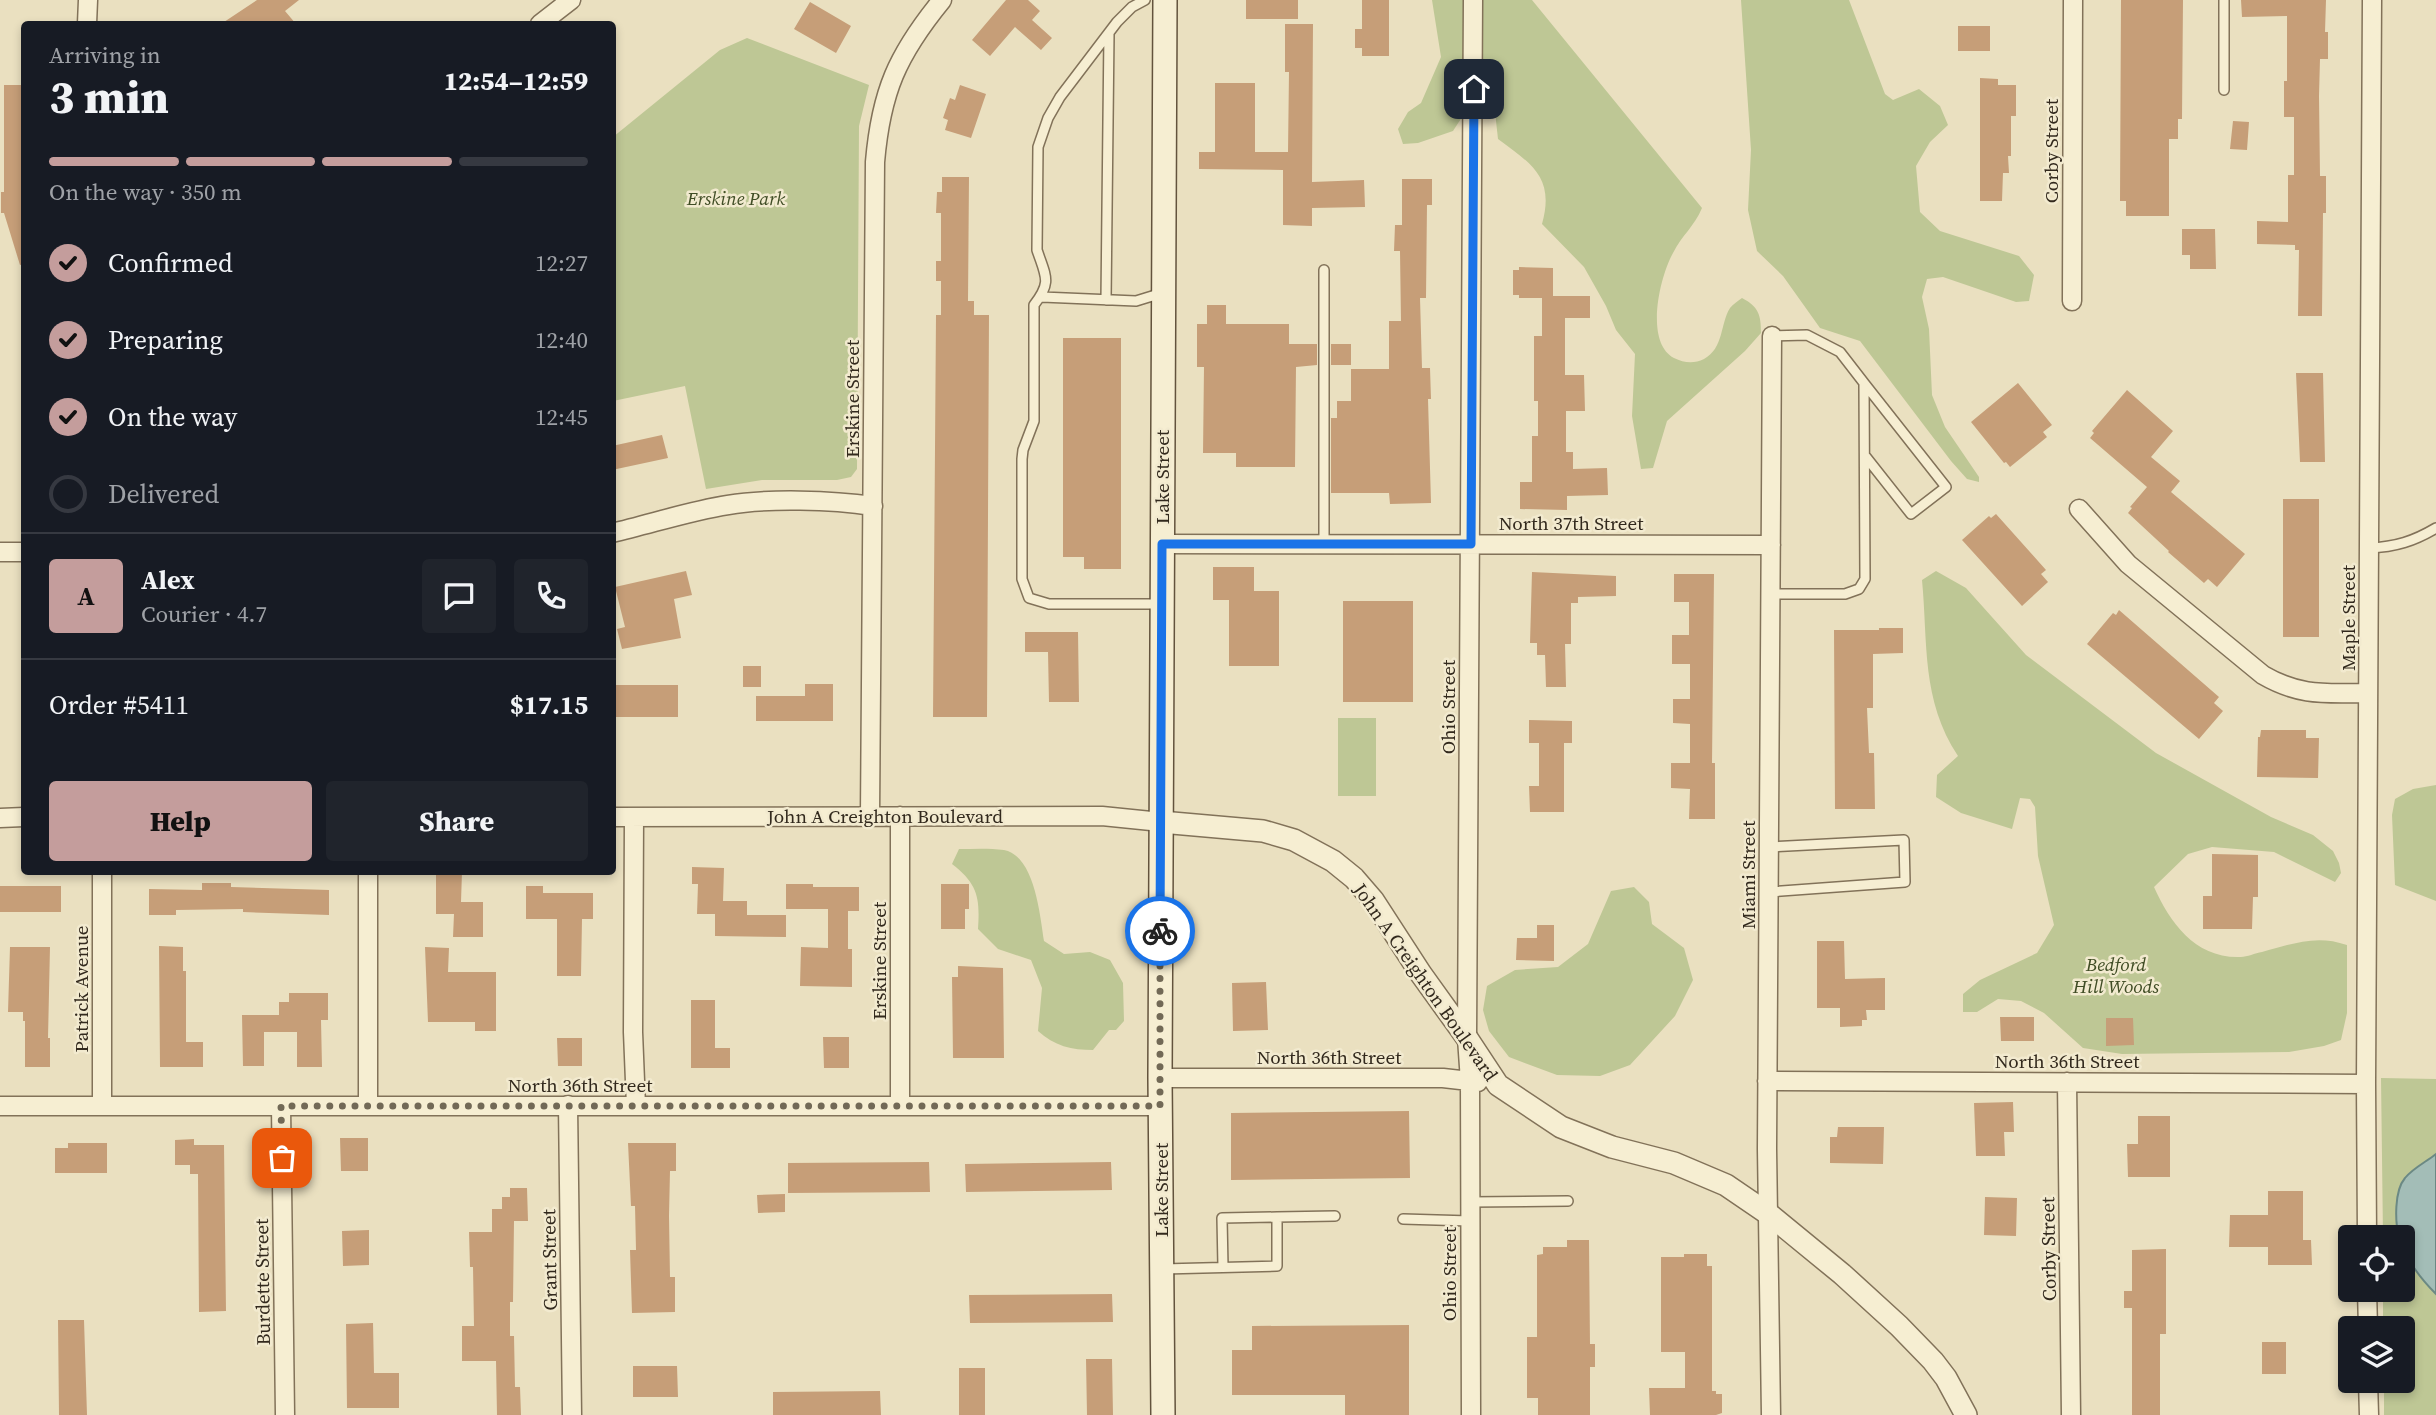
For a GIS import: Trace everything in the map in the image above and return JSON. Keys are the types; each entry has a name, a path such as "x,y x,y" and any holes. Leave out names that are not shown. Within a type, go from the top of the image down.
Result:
{"main road":[{"name":"Lake Street","path":"1163,1415 1160,1078 1165,0"}],"street":[{"path":"88,0 88,21"},
{"path":"544,21 571,0"},
{"name":"Erskine Street","path":"870,816 875,162 878,125 885,96 901,57 921,25 942,0"},
{"name":"Ohio Street","path":"1471,1415 1470,1081 1467,1038 1474,0"},
{"name":"Corby Street","path":"2072,302 2073,0"},
{"name":"Maple Street","path":"2367,1225 2372,0"},
{"name":"Miami Street","path":"1771,1415 1768,1081 1773,336"},
{"path":"616,532 727,505 846,502 873,506"},
{"path":"2078,509 2128,564 2263,675 2282,686 2299,691 2368,692"},
{"name":"North 37th Street","path":"1162,544 1771,545"},
{"path":"0,552 21,552"},
{"name":"Erskine Street","path":"900,816 900,1106"},
{"name":"John A Creighton Boulevard","path":"616,817 1102,816 1263,831 1294,840 1333,861 1354,878 1373,900 1420,974 1498,1085 1561,1127 1612,1147 1674,1163 1726,1185 1770,1214 1908,1334 1946,1378 1966,1415"},
{"path":"0,818 21,817"},
{"path":"634,817 633,1032 636,1106"},
{"name":"Patrick Avenue","path":"102,875 102,1107"},
{"path":"368,875 368,1106"},
{"name":"North 36th Street","path":"1160,1078 1443,1077 1498,1085"},
{"name":"North 36th Street","path":"1768,1081 2366,1084"},
{"name":"Corby Street","path":"2067,1082 2071,1415"},
{"name":"Grant Street","path":"568,1105 572,1415"},
{"name":"North 36th Street","path":"0,1106 1160,1106"},
{"name":"Burdette Street","path":"281,1106 285,1415"},
{"path":"2368,1393 2369,1415"}],"lane":[{"path":"1145,0 1132,6 1060,97 1048,118 1038,147 1037,250 1044,265 1045,282 1042,297 1034,305 1034,421 1022,459 1024,587 1030,598 1049,604 1161,604"},
{"path":"2224,0 2224,90"},
{"path":"1106,300 1109,33"},
{"path":"1324,270 1324,544"},
{"path":"1042,297 1136,301 1163,292"},
{"path":"1773,336 1807,335 1840,352 1946,487 1911,514 1866,457"},
{"path":"1770,594 1845,594 1859,589 1865,579 1864,383"},
{"path":"2369,548 2394,547 2413,542 2436,528"},
{"path":"1769,847 1904,840 1905,882 1769,892"},
{"path":"1470,1202 1568,1201"},
{"path":"1223,1267 1222,1217 1335,1216"},
{"path":"1161,1269 1277,1266 1277,1217"},
{"path":"1403,1219 1470,1221"}],"green space":[{"path":"1432,0 1532,0 1702,208 1677,247 1663,277 1657,324 1659,338 1665,350 1681,361 1700,361 1715,349 1727,314 1734,304 1742,298 1758,312 1761,333 1745,351 1667,421 1653,468 1641,469 1632,416 1635,354 1616,330 1584,267 1542,224 1545,208 1543,183 1521,156 1498,139 1495,112 1482,109 1464,114 1453,131 1418,143 1403,144 1398,129 1408,112 1421,103 1441,57"},
{"path":"1741,0 1849,0 1885,94 1893,100 1919,89 1940,106 1948,125 1930,142 1916,166 1920,212 1940,231 2019,256 2034,275 2029,301 2016,302 1943,277 1927,279 1922,297 1929,329 1932,395 1945,427 1979,477 1979,482 1967,479 1951,461 1860,341 1820,328 1783,276 1757,251 1748,210 1751,150"},
{"name":"Erskine Park","path":"747,38 869,85 859,126 857,469 851,477 837,480 762,480 706,489 685,386 616,400 616,135 720,50"},
{"name":"Bedford Hill Woods","path":"1936,571 1966,588 2026,655 2156,753 2271,817 2313,835 2333,851 2341,873 2335,882 2274,852 2212,847 2188,854 2154,887 2177,925 2198,945 2211,952 2241,957 2314,940 2347,945 2347,1013 2341,1040 2289,1052 2122,1054 2083,1048 2044,1013 2021,1001 1998,999 1977,1012 1963,1012 1963,994 1980,980 2037,953 2054,925 2038,856 2035,807 2030,799 2020,798 2012,829 1961,813 1936,797 1937,775 1958,756 1938,714 1928,671 1922,580"},
{"path":"1338,718 1376,718 1376,796 1338,796"},
{"path":"2436,785 2436,901 2395,885 2392,815 2395,799 2413,789"},
{"path":"959,849 998,849 1014,855 1023,863 1034,888 1044,941 1064,954 1090,952 1110,960 1123,983 1124,1021 1116,1030 1109,1030 1093,1050 1064,1046 1038,1031 1042,988 1031,960 998,949 978,929 976,892 961,871 952,864"},
{"path":"1634,887 1649,902 1652,924 1684,948 1693,980 1675,1016 1630,1065 1600,1076 1557,1075 1509,1057 1489,1031 1483,1010 1487,986 1515,970 1558,967 1588,944 1611,891"},
{"path":"2381,1078 2436,1079 2436,1415 2384,1415 2384,1393 2415,1393 2415,1316 2383,1316 2383,1302 2415,1302 2415,1225 2383,1225"}],"water":[{"path":"2436,1154 2436,1294 2415,1268 2415,1225 2397,1225 2397,1198 2401,1184 2416,1168"}],"building":[{"path":"257,0 299,0 285,11 293,21 226,21"},
{"path":"1006,0 1028,0 1040,11 1032,20 1052,38 1041,50 1015,27 990,56 972,40"},
{"path":"1246,0 1298,0 1298,19 1246,19"},
{"path":"1362,0 1389,0 1389,56 1362,56 1362,48 1355,48 1355,29 1362,29"},
{"path":"2121,0 2183,0 2182,119 2178,119 2178,139 2169,139 2169,216 2126,216 2126,201 2120,201"},
{"path":"2241,0 2326,0 2328,59 2320,59 2319,96 2320,176 2326,176 2322,316 2298,316 2299,250 2295,250 2295,245 2257,244 2257,221 2288,222 2288,175 2294,175 2294,117 2284,117 2287,16 2242,17"},
{"path":"810,2 851,26 836,53 794,29"},
{"path":"1285,24 1313,24 1312,182 1364,180 1365,207 1312,208 1312,226 1283,225 1283,170 1199,169 1199,152 1215,152 1215,83 1255,83 1255,152 1288,152 1289,72 1285,72"},
{"path":"1958,26 1990,26 1990,51 1958,51"},
{"path":"1980,78 1998,79 1998,85 2016,85 2016,116 2011,116 2011,156 2008,156 2009,173 2003,173 2002,201 1980,201"},
{"path":"4,85 21,85 20,265 4,213 1,213 1,192 4,192"},
{"path":"960,85 986,94 971,138 945,130 948,120 943,118 950,98 955,100"},
{"path":"2233,121 2249,122 2247,150 2230,149"},
{"path":"942,177 969,177 968,301 974,301 974,315 989,315 987,717 933,717 936,315 941,315 941,281 936,281 936,261 941,261 941,213 936,213 937,192 942,192"},
{"path":"1402,179 1432,179 1432,205 1427,205 1426,298 1420,298 1422,368 1430,368 1431,399 1428,399 1431,503 1390,504 1389,493 1331,493 1331,418 1337,418 1337,401 1351,401 1351,369 1389,369 1389,321 1401,321 1400,251 1394,251 1395,225 1402,225"},
{"path":"2182,229 2215,229 2216,269 2190,269 2190,255 2182,255"},
{"path":"1519,267 1553,268 1553,296 1590,296 1590,318 1565,318 1565,375 1584,375 1585,411 1566,411 1566,452 1573,452 1573,469 1607,468 1608,495 1567,496 1567,510 1520,509 1520,482 1532,482 1532,436 1538,436 1538,401 1534,401 1534,336 1542,336 1542,298 1519,298 1519,295 1513,295 1513,270 1519,270"},
{"path":"1207,305 1226,305 1226,324 1289,324 1289,344 1317,344 1317,365 1296,367 1295,467 1236,467 1236,453 1203,453 1204,367 1197,367 1197,324 1207,324"},
{"path":"1063,338 1121,338 1121,569 1084,569 1084,557 1063,557"},
{"path":"1331,344 1351,344 1351,365 1331,365"},
{"path":"2296,373 2323,373 2325,462 2300,462"},
{"path":"2018,383 2052,425 2043,432 2047,437 2010,467 1971,422"},
{"path":"2127,390 2173,431 2151,457 2180,481 2171,492 2245,554 2217,587 2208,579 2204,583 2128,513 2147,487 2090,438 2094,433 2092,431"},
{"path":"662,435 668,458 616,469 616,445"},
{"path":"2283,499 2319,499 2319,637 2283,637"},
{"path":"1996,514 2046,570 2041,574 2048,582 2022,606 1962,540 1989,516 1991,518"},
{"path":"1213,567 1254,567 1254,591 1279,591 1279,666 1229,666 1229,600 1213,600"},
{"path":"686,571 692,595 674,599 681,638 622,649 617,629 625,627 616,587"},
{"path":"1532,572 1616,576 1616,596 1578,597 1578,603 1571,603 1571,644 1565,644 1566,687 1546,687 1545,655 1537,655 1537,643 1530,643"},
{"path":"1674,574 1714,574 1712,763 1715,763 1715,819 1689,819 1690,789 1671,788 1671,763 1690,763 1690,724 1673,723 1673,699 1690,699 1690,664 1672,664 1672,635 1689,635 1689,602 1674,602"},
{"path":"1343,601 1413,601 1413,702 1343,702"},
{"path":"2119,610 2219,697 2214,703 2223,711 2199,739 2087,644 2113,613 2116,615"},
{"path":"1903,628 1903,653 1873,654 1873,708 1867,708 1869,753 1874,753 1875,809 1835,809 1834,630"},
{"path":"1025,632 1078,632 1079,702 1049,702 1048,652 1025,652"},
{"path":"743,666 761,666 761,687 743,687"},
{"path":"805,684 833,684 833,721 756,721 756,696 805,696"},
{"path":"616,685 678,685 678,717 616,717"},
{"path":"1529,720 1572,721 1572,743 1564,743 1564,812 1530,812 1529,786 1539,786 1539,743 1529,743"},
{"path":"2261,730 2306,730 2306,738 2319,738 2318,778 2257,777 2258,737"},
{"path":"2212,854 2258,855 2258,897 2253,897 2252,929 2203,929 2203,896 2212,896"},
{"path":"692,867 724,868 723,901 747,901 747,915 786,915 786,937 715,936 715,914 697,914 698,884 692,884"},
{"path":"436,875 462,875 461,902 483,902 483,937 453,937 454,914 436,914"},
{"path":"202,883 231,883 231,887 329,890 329,915 243,912 243,909 176,910 176,915 149,915 149,889 202,890"},
{"path":"786,884 859,887 859,911 848,911 852,987 800,986 801,947 828,948 828,909 786,909"},
{"path":"941,884 969,884 969,909 965,909 965,929 941,929"},
{"path":"0,886 61,886 61,912 0,912"},
{"path":"526,886 543,886 543,893 593,893 593,919 582,919 581,976 557,976 557,919 526,919"},
{"path":"1537,925 1554,925 1554,961 1516,960 1517,938 1537,938"},
{"path":"1817,941 1844,941 1845,979 1885,978 1885,1010 1866,1010 1867,1020 1862,1020 1862,1026 1840,1027 1840,1008 1817,1008"},
{"path":"159,946 183,947 183,971 186,971 186,1042 203,1042 203,1067 160,1067"},
{"path":"10,947 50,947 50,1067 25,1067 23,1012 8,1012"},
{"path":"425,947 449,948 448,972 496,972 496,1031 475,1031 475,1022 428,1022"},
{"path":"958,966 1003,968 1004,1058 953,1058 952,977 958,977"},
{"path":"1266,982 1268,1030 1233,1031 1232,983"},
{"path":"289,993 328,993 328,1020 321,1020 322,1067 297,1067 297,1032 264,1032 264,1066 243,1066 242,1015 279,1015 279,1002 289,1002"},
{"path":"691,1000 715,1000 715,1048 730,1048 730,1068 691,1068"},
{"path":"2000,1017 2034,1017 2034,1041 2001,1041"},
{"path":"2106,1018 2133,1018 2134,1045 2106,1046"},
{"path":"823,1037 849,1037 849,1068 824,1068"},
{"path":"557,1038 582,1038 582,1066 558,1066"},
{"path":"2013,1102 2014,1132 2004,1132 2005,1156 1976,1156 1974,1103"},
{"path":"1409,1111 1410,1178 1231,1180 1231,1113"},
{"path":"2138,1116 2170,1116 2170,1177 2128,1177 2127,1144 2138,1144"},
{"path":"1838,1127 1884,1127 1883,1164 1830,1163 1830,1137 1837,1137"},
{"path":"340,1138 368,1138 368,1171 341,1171"},
{"path":"194,1139 194,1145 224,1145 226,1311 199,1312 198,1174 190,1174 190,1165 175,1165 175,1140"},
{"path":"68,1143 107,1143 107,1173 55,1173 55,1148 68,1148"},
{"path":"628,1143 676,1143 676,1171 670,1171 669,1216 670,1277 675,1277 675,1312 632,1313 630,1250 636,1250 635,1206 631,1206"},
{"path":"929,1162 930,1192 788,1193 788,1163"},
{"path":"1111,1162 1112,1190 966,1192 965,1164"},
{"path":"510,1188 527,1188 528,1221 514,1221 513,1302 510,1302 510,1336 514,1336 515,1387 520,1387 521,1415 497,1415 496,1361 462,1361 462,1326 474,1326 473,1267 470,1267 469,1232 492,1232 492,1209 502,1209 502,1197 510,1197"},
{"path":"2268,1191 2303,1191 2303,1240 2311,1240 2312,1265 2268,1265 2268,1247 2229,1247 2230,1215 2268,1215"},
{"path":"785,1194 785,1212 758,1213 757,1195"},
{"path":"1985,1197 2017,1198 2016,1236 1984,1235"},
{"path":"369,1230 369,1265 343,1266 342,1231"},
{"path":"1567,1240 1589,1240 1590,1344 1595,1344 1595,1367 1590,1367 1590,1415 1538,1415 1538,1398 1527,1398 1527,1337 1537,1337 1537,1255 1543,1254 1543,1247 1567,1247"},
{"path":"2166,1249 2166,1334 2160,1334 2160,1415 2132,1415 2132,1308 2124,1308 2124,1291 2132,1291 2132,1250"},
{"path":"1684,1254 1707,1254 1707,1266 1712,1266 1712,1391 1722,1394 1722,1413 1650,1415 1649,1388 1685,1388 1685,1352 1661,1352 1661,1257 1684,1257"},
{"path":"1112,1294 1113,1322 970,1323 969,1295"},
{"path":"58,1320 84,1320 87,1415 59,1415"},
{"path":"373,1323 374,1373 399,1373 399,1408 347,1408 346,1324"},
{"path":"1409,1325 1409,1415 1345,1415 1345,1395 1232,1395 1232,1350 1252,1350 1252,1326"},
{"path":"2262,1342 2286,1342 2286,1374 2262,1374"},
{"path":"1086,1359 1112,1359 1113,1415 1087,1415"},
{"path":"633,1366 677,1366 678,1397 633,1397"},
{"path":"959,1368 985,1368 985,1415 959,1415"},
{"path":"880,1391 881,1415 773,1415 773,1392"}],"way so far":[{"path":"282,1158 281,1106 1160,1106 1160,931"}],"route":[{"path":"1160,931 1162,544 1471,544 1474,89"}]}
